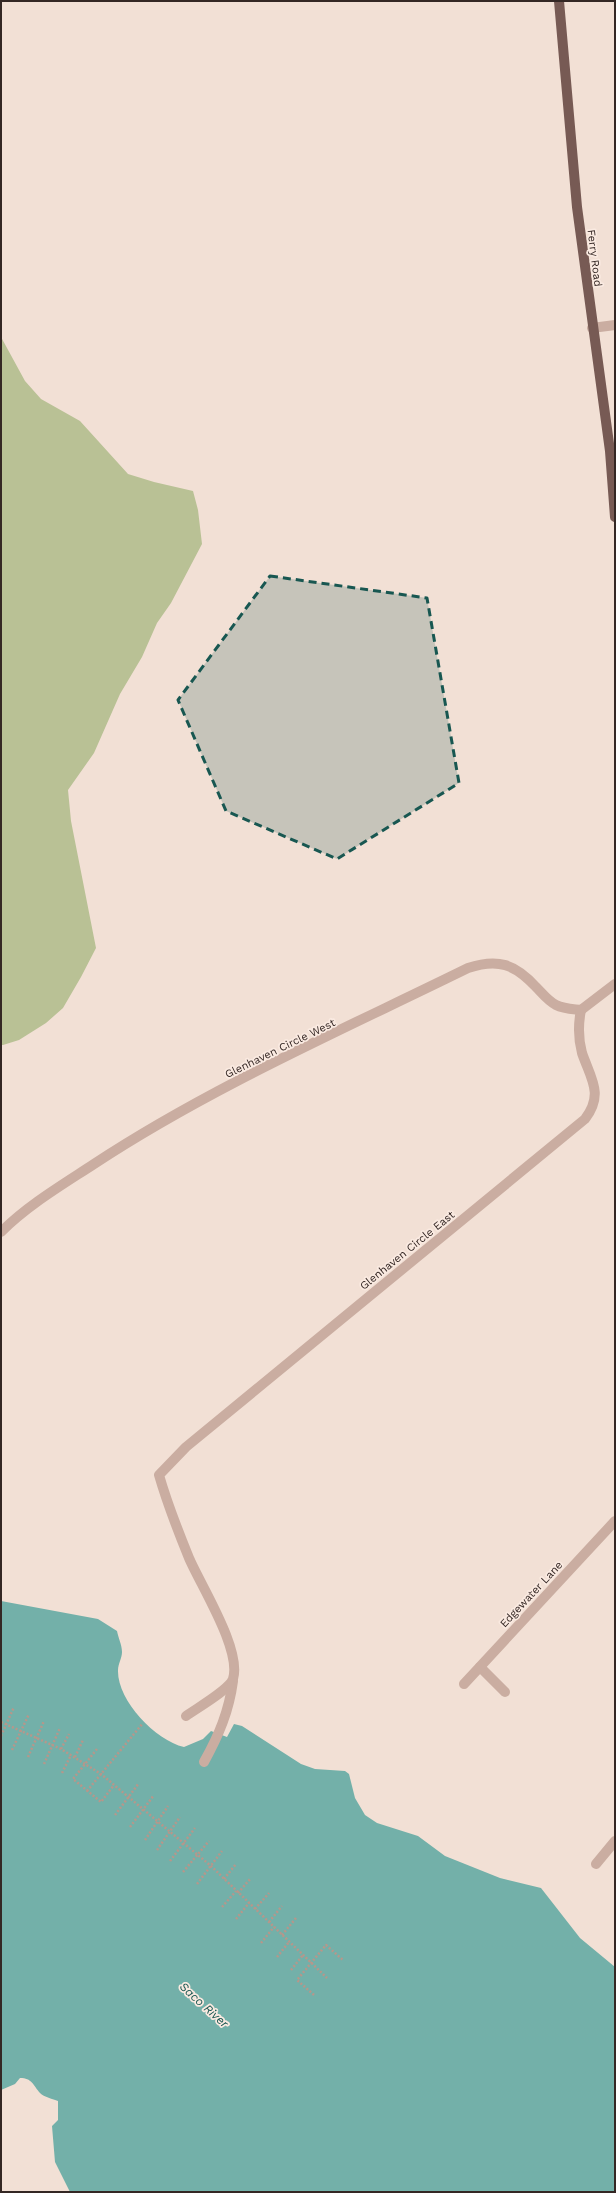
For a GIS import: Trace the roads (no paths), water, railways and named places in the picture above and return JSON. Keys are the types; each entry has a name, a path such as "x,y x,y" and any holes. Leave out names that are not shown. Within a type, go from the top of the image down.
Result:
{"main road":[{"name":"Ferry Road","path":"559,1 573,172 592,328 610,451 615,517"}],"street":[{"path":"592,328 615,325"},
{"name":"Glenhaven Circle West","path":"1,1232 49,1194 125,1143 185,1108 468,968 490,962 508,965 527,976 549,1000 557,1006 581,1010"},
{"path":"581,1010 615,984"},
{"name":"Glenhaven Circle East","path":"233,1678 233,1657 228,1638 189,1558 158,1475 186,1447 584,1119 593,1107 596,1092 579,1036 581,1010"},
{"name":"Edgewater Lane","path":"464,1684 615,1521"},
{"path":"480,1667 505,1692"},
{"path":"186,1716 222,1692 228,1687 233,1678"},
{"path":"204,1762 219,1734 227,1714 233,1678"},
{"path":"596,1864 615,1841"}],"water":[{"name":"Saco River","path":"1,1601 98,1619 117,1631 122,1652 118,1670 119,1682 124,1694 131,1706 150,1727 173,1743 184,1747 203,1739 211,1731 227,1737 234,1724 242,1726 301,1764 315,1769 345,1771 349,1774 355,1798 365,1815 377,1823 418,1836 445,1856 500,1878 541,1888 580,1938 615,1967 615,2192 70,2192 55,2162 52,2126 58,2120 58,2101 46,2097 40,2093 32,2082 24,2078 20,2078 15,2084 1,2090"}]}
